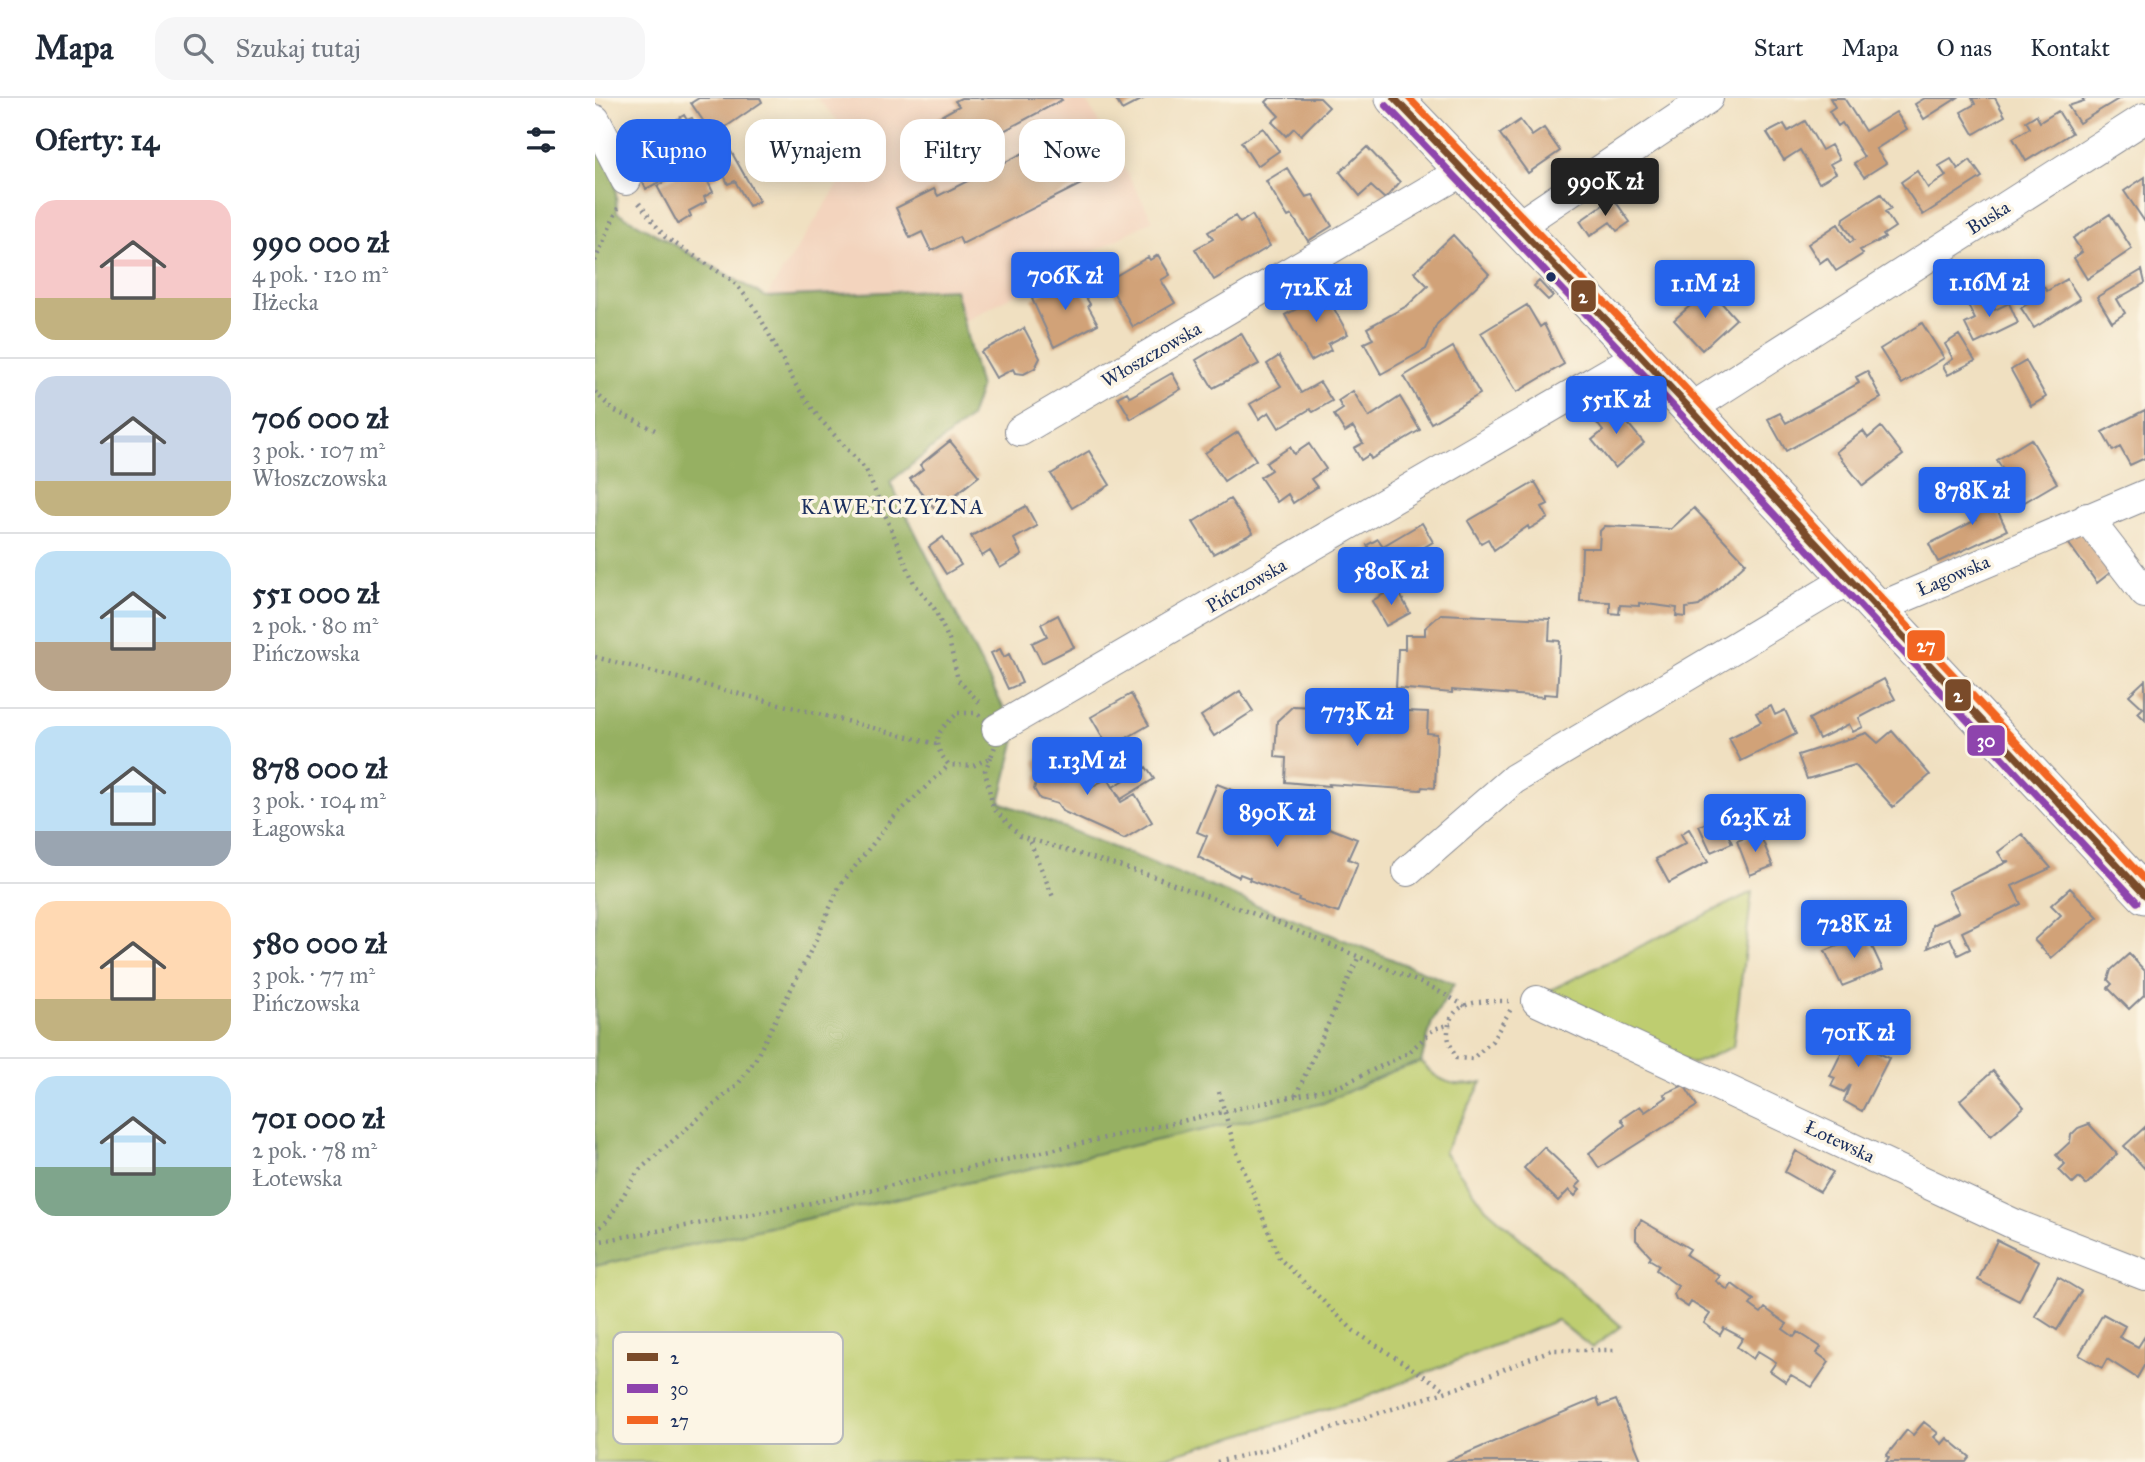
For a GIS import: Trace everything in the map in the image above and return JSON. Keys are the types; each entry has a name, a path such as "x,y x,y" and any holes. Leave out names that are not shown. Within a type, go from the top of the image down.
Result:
{"street":[{"path":"1394,98 1640,355 2145,895"},
{"path":"1518,226 1708,98"},
{"name":"Buska","path":"1690,409 2145,117"},
{"path":"595,121 616,161"},
{"name":"Włoszczowska","path":"1020,431 1464,170"},
{"name":"Pińczowska","path":"998,737 1640,355"},
{"name":"Łagowska","path":"1878,608 2145,495"},
{"path":"2087,519 2145,593"},
{"path":"1408,871 1514,779 1849,579"},
{"name":"Łotewska","path":"1537,1001 2014,1224 2145,1275"}],"path":[{"path":"595,261 625,182"},
{"path":"627,182 647,217 665,237 733,281 754,306 796,385 819,418 866,470 914,583 934,608 949,640 958,680 998,737 985,770 993,808 1020,836 1029,841 1155,877 1359,956 1433,988 1465,1006"},
{"path":"595,392 613,410 655,430"},
{"path":"595,657 936,744"},
{"path":"595,1232 609,1219 638,1171 739,1083 755,1060 815,942 839,887 893,818 949,765"},
{"path":"1029,841 1053,897"},
{"path":"1296,1096 1359,956"},
{"path":"1474,1000 1517,1003 1507,1013 1492,1041 1472,1059 1456,1059 1448,1032 1451,1024 1455,1013 1474,1000"},
{"path":"595,1242 793,1207 1340,1086 1408,1053 1434,1029 1451,1024"},
{"path":"1219,1092 1234,1145 1279,1258 1354,1331 1447,1391"},
{"path":"1217,1462 1268,1449 1447,1391 1551,1350 1618,1350"}],"shaded area":[{"path":"817,98 1085,98 1097,119 1019,119 1019,182 1125,182 1125,170 1153,220 963,322 954,289 766,297 840,182 886,182 886,119 836,119"}],"green space":[{"path":"595,136 615,175 617,212 766,297 955,289 980,388 970,418 890,482 1017,735 1000,802 1454,984 1432,1022 1421,1062 1390,1072 1323,1103 595,1266"},
{"path":"1752,892 1733,1047 1693,1064 1540,995"},
{"path":"1421,1062 1434,1075 1448,1082 1464,1085 1482,1082 1444,1152 1486,1208 1621,1326 1592,1348 1557,1320 1364,1398 1172,1455 1127,1462 595,1462 595,1266 1323,1103 1390,1072"}],"building":[{"path":"699,98 760,98 762,102 731,123 731,119 702,119 691,103"},
{"path":"961,98 1062,100 1026,119 1019,119 1019,123 1005,130 1005,119 935,119 959,106 955,101"},
{"path":"1115,98 1145,98 1122,110"},
{"path":"1270,98 1320,98 1329,107 1301,135 1294,128 1286,136 1272,122 1279,116 1266,102"},
{"path":"1830,98 1844,98 1865,131 1896,112 1907,129 1876,149 1886,163 1864,177 1854,163 1864,157 1842,123 1838,126 1829,111 1835,107"},
{"path":"1925,98 1957,98 1924,119 1915,104"},
{"path":"1972,98 1995,98 2005,116 1974,134 1961,112 1975,104"},
{"path":"2082,98 2120,98 2079,123 2068,106 2084,101"},
{"path":"2058,111 2072,133 2026,161 2013,138 2030,128 2026,121 2036,115 2040,122"},
{"path":"1520,120 1532,136 1544,128 1560,151 1528,173 1500,134"},
{"path":"1805,121 1822,150 1831,145 1839,159 1830,164 1836,173 1819,183 1800,150 1784,160 1767,133 1784,124 1788,131"},
{"path":"1263,128 1279,151 1257,166 1241,142"},
{"path":"1367,147 1400,182 1385,199 1371,186 1360,196 1340,172"},
{"path":"731,151 745,176 745,182 748,182 759,201 749,206 735,181 728,184 727,182 731,182"},
{"path":"1019,155 1019,182 1085,182 962,244 959,237 931,251 922,232 910,238 896,208 934,189 938,196 966,182 1005,182 1005,162"},
{"path":"1951,159 1958,169 1970,160 1982,177 1923,215 1901,182 1917,171 1928,188 1946,176 1939,166"},
{"path":"1287,168 1306,197 1313,195 1332,226 1308,241 1292,215 1288,217 1266,181"},
{"path":"2145,177 2145,222 2124,191"},
{"path":"642,182 659,182 646,189"},
{"path":"664,182 708,182 713,192 704,197 706,202 689,211 691,216 678,224 657,186"},
{"path":"1881,194 1891,209 1885,212 1895,227 1883,235 1885,238 1860,250 1863,254 1836,271 1827,258 1820,263 1808,244 1838,224 1850,243 1854,240 1843,223 1844,218"},
{"path":"1613,198 1630,222 1617,231 1610,222 1590,236 1580,221"},
{"path":"2110,214 2132,249 2087,279 2074,258 2082,252 2073,238"},
{"path":"1252,215 1270,246 1214,280 1195,249 1213,239 1208,232 1235,216 1240,223"},
{"path":"1453,235 1489,274 1437,324 1426,349 1381,374 1364,343 1373,339 1367,328 1407,306 1428,286 1414,272"},
{"path":"1158,255 1170,275 1161,280 1175,303 1133,327 1107,281 1148,257 1150,260"},
{"path":"2142,270 2145,283 2117,299 2125,313 2112,322 2097,297"},
{"path":"1073,277 1090,304 1088,306 1098,324 1054,347 1032,299"},
{"path":"2067,279 2080,299 2034,328 2021,308 2039,297 2035,290 2043,286 2047,291"},
{"path":"1539,281 1553,296 1548,300 1534,286"},
{"path":"1322,287 1348,334 1328,344 1331,350 1311,361 1285,315 1304,305 1300,299"},
{"path":"1709,289 1736,319 1702,350 1674,320"},
{"path":"1987,295 1995,310 2009,303 2018,323 1975,344 1965,324 1975,319 1968,305"},
{"path":"1527,305 1540,327 1544,324 1564,364 1517,392 1481,333"},
{"path":"1922,323 1944,358 1902,384 1880,349"},
{"path":"1024,328 1040,358 1035,368 1024,374 1015,373 1013,369 996,378 981,352"},
{"path":"1241,333 1259,364 1213,388 1196,360"},
{"path":"1959,335 1975,361 1948,375 1943,366 1953,359 1945,344"},
{"path":"1453,347 1480,394 1431,423 1404,376"},
{"path":"1279,356 1301,393 1320,382 1332,401 1313,412 1310,409 1279,428 1269,412 1259,419 1250,404 1281,386 1267,364"},
{"path":"2026,361 2046,397 2031,406 2011,370"},
{"path":"1867,371 1881,398 1786,451 1768,419 1780,413 1786,423 1859,383 1856,377"},
{"path":"1172,373 1181,389 1131,419 1118,397 1127,392 1130,397"},
{"path":"1353,391 1369,417 1400,397 1420,430 1371,459 1369,455 1361,460 1354,448 1363,443 1353,427 1345,432 1334,415 1343,409 1338,401"},
{"path":"1611,403 1644,443 1615,468 1592,440 1603,431 1593,418"},
{"path":"2145,410 2145,458 2130,465 2120,447 2113,451 2102,432"},
{"path":"1881,427 1903,455 1863,486 1836,452 1863,431 1868,438"},
{"path":"1238,432 1256,460 1224,481 1205,453"},
{"path":"2031,439 2057,483 2023,503 1997,460"},
{"path":"950,441 979,476 936,510 910,479 923,469 920,465"},
{"path":"1309,444 1326,469 1311,479 1317,487 1293,503 1288,494 1277,502 1260,477 1271,470 1266,463 1290,447 1294,454"},
{"path":"1089,451 1110,485 1072,508 1051,474"},
{"path":"1535,482 1548,504 1542,507 1548,518 1529,529 1528,526 1494,550 1488,539 1481,543 1468,521"},
{"path":"1986,487 2007,530 1938,562 1929,544 1976,520 1964,497"},
{"path":"1230,499 1253,533 1213,554 1193,522"},
{"path":"1026,506 1037,526 1014,539 1022,555 1000,568 990,551 982,556 971,536"},
{"path":"1694,508 1746,563 1699,606 1686,608 1686,617 1676,616 1677,608 1639,603 1639,606 1620,605 1619,614 1610,613 1610,602 1580,601 1582,548 1599,548 1600,531 1605,526 1671,529"},
{"path":"1422,523 1433,542 1411,555 1423,575 1404,586 1392,566 1381,573 1367,545 1378,539 1383,546"},
{"path":"2080,532 2111,572 2097,583 2064,537"},
{"path":"943,537 961,565 946,574 929,547"},
{"path":"1396,587 1410,613 1386,626 1372,601"},
{"path":"1441,614 1550,619 1549,640 1560,641 1557,695 1544,694 1544,697 1452,690 1452,693 1396,688 1398,649 1405,649 1405,635 1425,635 1425,628"},
{"path":"1058,615 1074,647 1042,663 1032,643 1047,636 1041,624"},
{"path":"1000,649 1004,657 1009,654 1022,683 1008,689 991,653"},
{"path":"1884,679 1895,699 1859,718 1863,727 1853,732 1849,724 1819,739 1809,719"},
{"path":"2145,680 2145,720 2138,713 2143,708 2129,695"},
{"path":"1240,691 1253,711 1214,736 1201,716"},
{"path":"1131,694 1149,725 1109,748 1091,717"},
{"path":"1293,706 1428,712 1427,733 1437,734 1435,788 1422,787 1421,790 1285,782 1286,758 1275,757 1277,721"},
{"path":"1771,706 1775,715 1785,710 1796,734 1741,761 1729,738 1761,722 1756,713"},
{"path":"1892,731 1930,775 1893,807 1855,765 1807,779 1798,755 1867,733 1878,743"},
{"path":"1059,745 1073,770 1078,767 1089,788 1108,778 1121,802 1135,794 1152,822 1124,839 1062,811 1058,804 1040,799 1034,789 1039,772 1034,761"},
{"path":"1146,767 1154,779 1121,799 1113,787"},
{"path":"1217,784 1357,839 1348,859 1358,863 1338,913 1298,900 1299,898 1249,880 1250,878 1240,874 1239,877 1198,857 1207,836 1197,832"},
{"path":"1720,817 1732,843 1711,852 1699,826"},
{"path":"1689,829 1708,862 1669,883 1656,859 1686,843 1681,834"},
{"path":"1759,832 1773,866 1750,875 1737,841"},
{"path":"2022,834 2051,868 2012,886 2021,904 1962,932 1970,949 1958,955 1950,938 1928,948 1932,925 1959,912 1948,891 2009,861 2004,861 1998,852"},
{"path":"2070,888 2098,917 2051,958 2034,940 2061,915 2051,905"},
{"path":"1866,934 1883,970 1842,986 1825,951"},
{"path":"2129,954 2145,971 2145,994 2129,1009 2108,988 2112,984 2108,980 2111,970"},
{"path":"1866,1028 1876,1033 1868,1048 1889,1058 1862,1111 1844,1101 1850,1085 1844,1092 1831,1086 1835,1078 1830,1076 1853,1029 1863,1035"},
{"path":"1993,1071 2024,1107 1991,1136 1960,1100"},
{"path":"1684,1085 1697,1106 1599,1168 1589,1153 1625,1125 1621,1119 1640,1106 1645,1112 1667,1097 1664,1094"},
{"path":"2089,1124 2117,1154 2086,1185 2079,1178 2073,1184 2059,1170 2065,1164 2056,1155 2070,1142 2071,1135 2078,1128"},
{"path":"2145,1127 2145,1169 2124,1146"},
{"path":"1544,1147 1581,1182 1576,1187 1580,1190 1575,1196 1569,1190 1558,1201 1524,1168"},
{"path":"1796,1151 1833,1172 1820,1192 1785,1172"},
{"path":"1641,1220 1690,1249 1686,1255 1720,1276 1716,1281 1728,1290 1732,1284 1754,1300 1750,1305 1761,1313 1765,1308 1787,1324 1783,1329 1794,1337 1798,1332 1821,1347 1817,1353 1829,1362 1812,1387 1791,1375 1786,1382 1770,1371 1776,1362 1758,1351 1753,1359 1737,1347 1743,1338 1724,1328 1720,1335 1704,1323 1710,1314 1691,1302 1688,1307 1676,1299 1674,1294 1678,1286 1656,1270 1659,1265 1649,1259 1651,1256 1636,1240 1636,1228"},
{"path":"1997,1240 2039,1261 2019,1301 1978,1280"},
{"path":"2058,1277 2081,1291 2057,1330 2035,1316"},
{"path":"2103,1314 2125,1326 2119,1337 2138,1347 2145,1336 2145,1364 2137,1378 2107,1359 2102,1368 2079,1355"},
{"path":"1597,1398 1600,1406 1616,1400 1642,1462 1446,1462"},
{"path":"1924,1422 1938,1433 1934,1437 1942,1444 1947,1438 1970,1457 1966,1462 1886,1462 1889,1457 1886,1456 1907,1430 1913,1435"}],"transit line":[{"name":"2","path":"1394,98 1640,355 2145,895"},
{"name":"27","path":"1409,98 1648,348 2145,880"},
{"name":"30","path":"1386,105 1632,362 2137,902"}],"district":[{"name":"KAWETCZYZNA","path":"893,507"}]}
